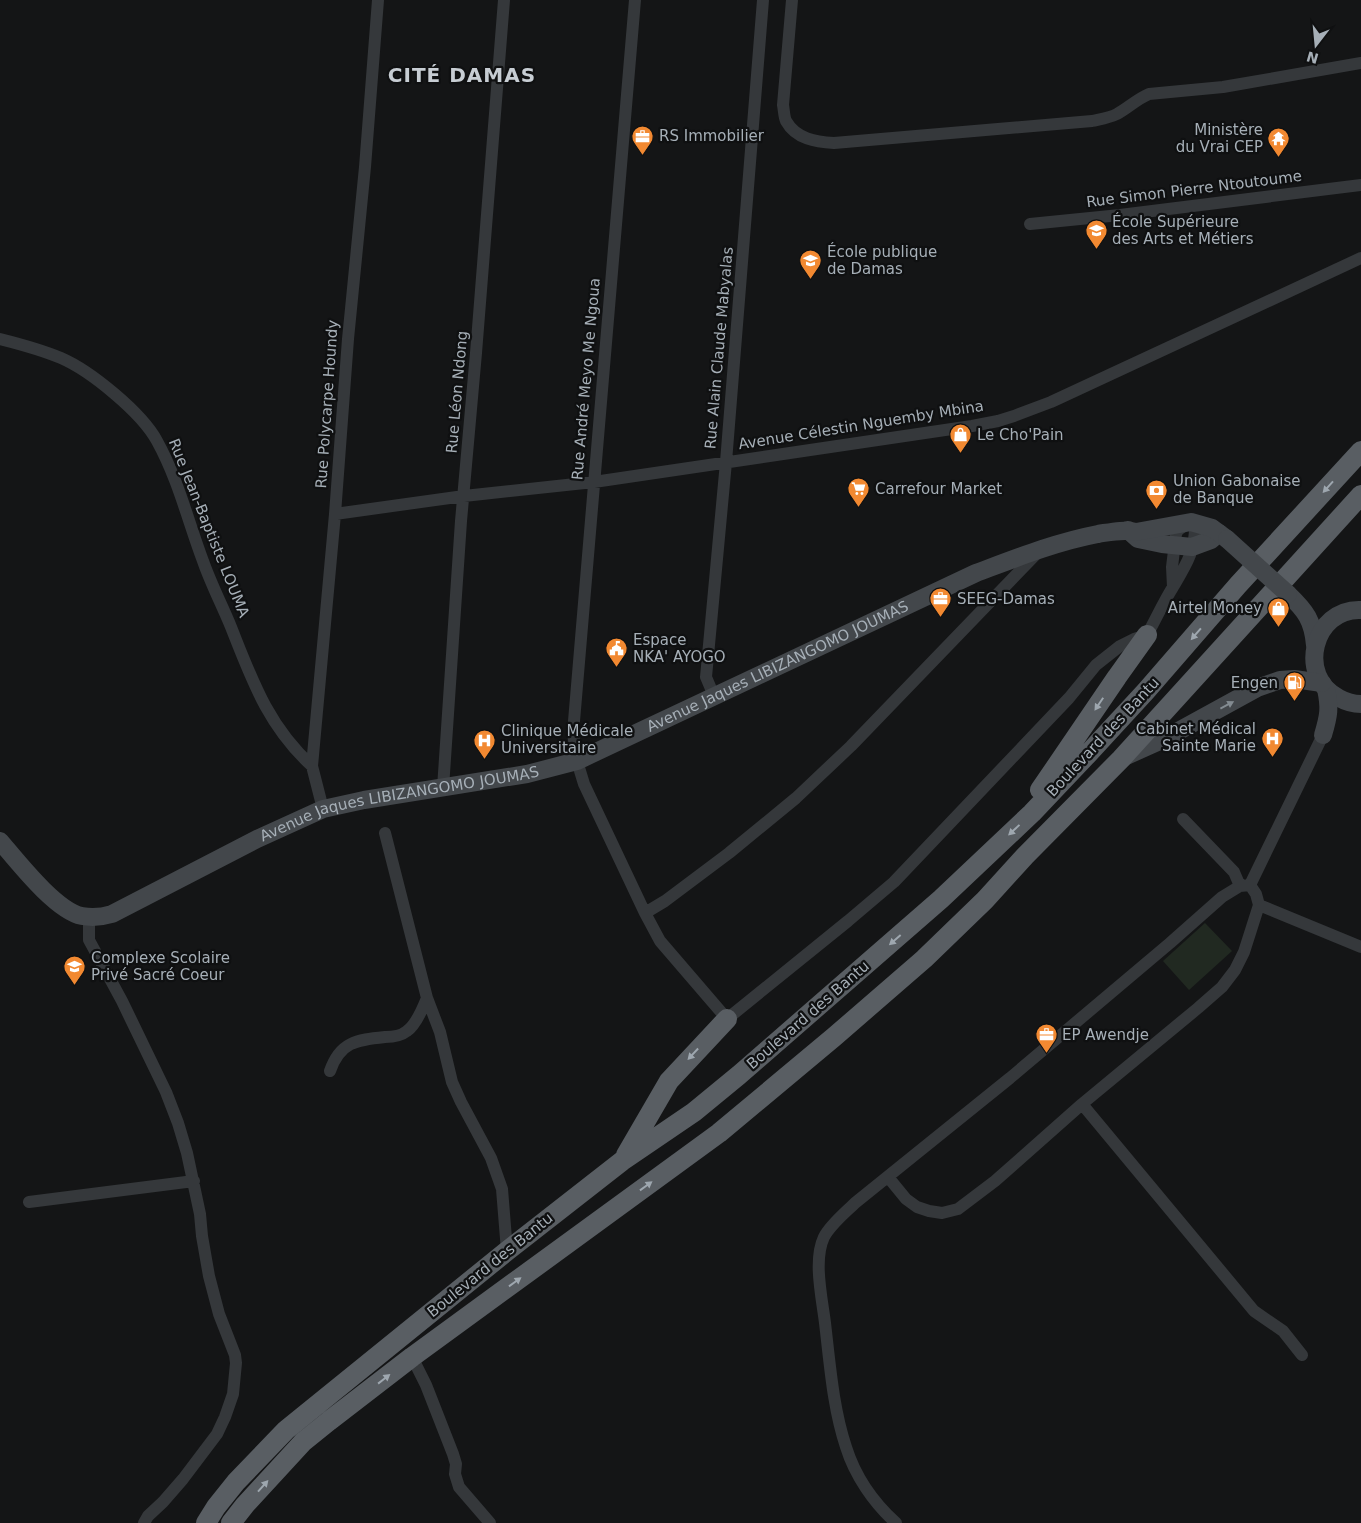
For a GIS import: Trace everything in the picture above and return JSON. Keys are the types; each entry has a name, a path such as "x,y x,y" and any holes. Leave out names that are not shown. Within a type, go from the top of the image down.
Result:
{"highway":[{"name":"Boulevard des Bantu","path":"206,1523 236,1482 286,1430 507,1251 622,1161 694,1112 911,926 1032,813 1146,691 1238,585 1361,451"},
{"name":"Boulevard des Bantu","path":"231,1523 303,1442 412,1357 719,1133 924,958 986,900 1025,856 1121,759 1361,495"},
{"path":"1032,813 1035,798 1147,635"},
{"path":"622,1161 669,1081 727,1019"}],"main road":[{"name":"Avenue Jaques LIBIZANGOMO JOUMAS","path":"0,842 49,895 64,908 80,916 98,918 112,914 257,839 323,809 364,800 528,774 577,761 968,577 1042,548 1086,536 1128,530 1136,532 1193,522"},
{"path":"1193,522 1204,525 1223,536 1288,594 1301,607 1312,625 1315,645 1315,668 1324,686 1329,705 1329,716 1323,735"},
{"path":"1128,530 1138,539 1184,546 1223,536"},
{"path":"1301,607 1326,614 1353,611"},
{"path":"1315,645 1319,634 1326,625 1335,618 1353,611"},
{"path":"1121,759 1164,739 1257,688 1280,680 1294,679 1324,686 1334,696 1345,702 1359,704"},
{"path":"1323,735 1344,711 1359,704"}],"street":[{"name":"Rue Polycarpe Houndy","path":"323,809 312,766 378,0"},
{"name":"Rue Léon Ndong","path":"443,788 464,496 504,0"},
{"name":"Rue André Meyo Me Ngoua","path":"635,0 573,733 577,761 584,784 645,913 660,940 727,1019"},
{"name":"Rue Alain Claude Mabyalas","path":"714,696 706,677 726,462 763,0"},
{"path":"792,0 783,105 786,120 796,133 813,142 834,143 1107,118 1149,94 1223,87 1361,63"},
{"name":"Rue Simon Pierre Ntoutoume","path":"1030,224 1361,185"},
{"name":"Avenue Célestin Nguemby Mbina","path":"335,514 464,496 594,482 998,421 1066,394 1361,258"},
{"name":"Rue Jean-Baptiste LOUMA","path":"0,339 74,364 93,376 146,424 156,439 178,485 202,559 254,685 270,716 284,736 312,766"},
{"path":"727,1019 894,882 1069,698 1096,665 1120,646 1147,635 1173,587 1172,567 1184,546 1195,538 1193,522 1177,532 1184,546"},
{"path":"645,913 665,901 729,853 796,798 851,746 1042,548"},
{"path":"1096,665 1117,677"},
{"path":"896,1523 871,1496 857,1473 846,1448 833,1389 820,1279 820,1256 824,1236 855,1203 1010,1078 1222,897 1245,886 1323,735"},
{"path":"888,1177 906,1199 917,1207 929,1212 942,1213 958,1209 995,1181 1082,1104 1222,987 1235,970 1244,952 1260,905 1256,894 1245,886 1183,819"},
{"path":"385,833 427,998 440,1032 452,1082 491,1158 502,1189 507,1251"},
{"path":"1260,905 1361,947"},
{"path":"88,917 89,940 122,1001 166,1092 178,1124 194,1181 208,1276 219,1314 235,1355 236,1369 233,1394 217,1434 183,1479 148,1516 144,1523"},
{"path":"330,1071 335,1058 349,1044 393,1037 407,1031 422,1010 427,998"},
{"path":"1082,1104 1254,1311 1283,1331 1302,1355"},
{"path":"29,1202 194,1181"},
{"path":"412,1357 426,1385 454,1454 455,1474 459,1487 490,1523"}],"shaded area":[{"path":"1205,923 1232,951 1189,990 1163,961"}],"place":[{"name":"RS Immobilier","path":"643,155"},
{"name":"Ministère du Vrai CEP","path":"1279,158"},
{"name":"École Supérieure des Arts et Métiers","path":"1096,250"},
{"name":"École publique de Damas","path":"811,280"},
{"name":"Le Cho'Pain","path":"961,454"},
{"name":"Carrefour Market","path":"859,508"},
{"name":"Union Gabonaise de Banque","path":"1157,509"},
{"name":"SEEG-Damas","path":"941,618"},
{"name":"Airtel Money","path":"1278,627"},
{"name":"Espace NKA' AYOGO","path":"617,668"},
{"name":"Engen","path":"1294,702"},
{"name":"Cabinet Médical Sainte Marie","path":"1272,757"},
{"name":"Clinique Médicale Universitaire","path":"485,759"},
{"name":"Complexe Scolaire Privé Sacré Coeur","path":"75,986"},
{"name":"EP Awendje","path":"1046,1054"}],"district":[{"name":"CITÉ DAMAS","path":"462,75"}]}
